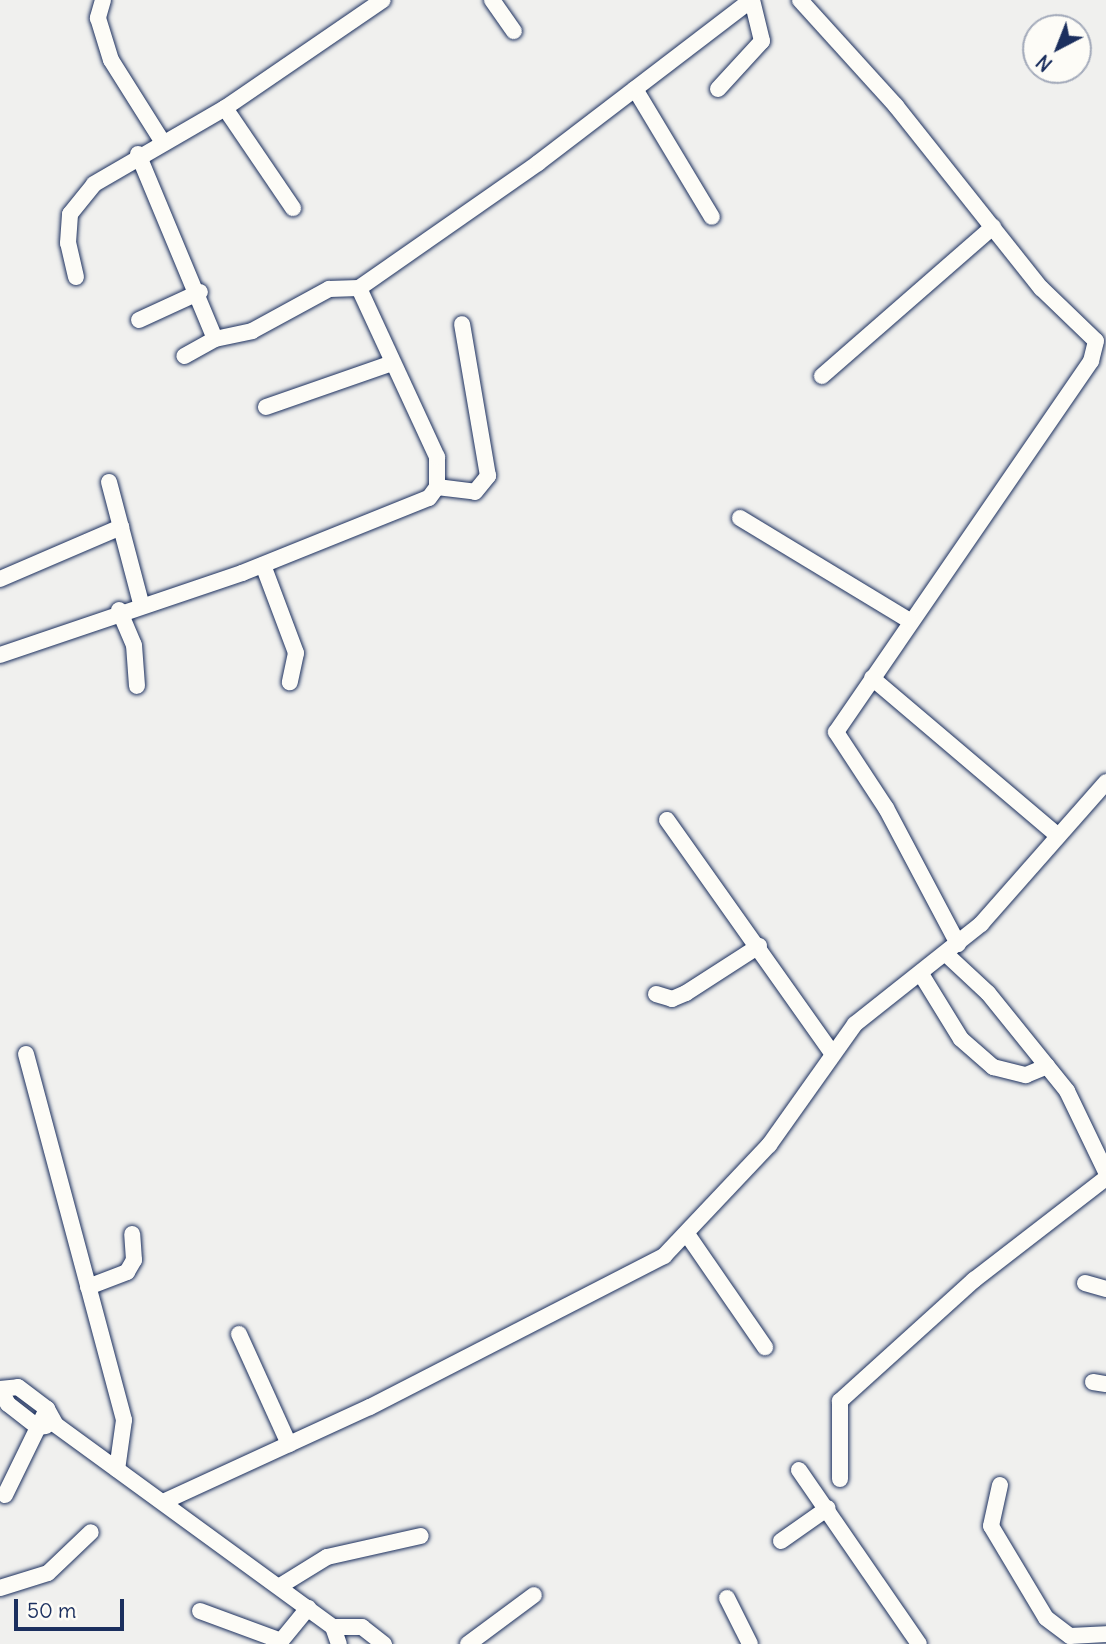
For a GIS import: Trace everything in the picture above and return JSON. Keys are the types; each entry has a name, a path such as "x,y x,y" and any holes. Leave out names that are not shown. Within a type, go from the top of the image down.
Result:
{"street":[{"path":"103,0 99,18 111,60 162,141"},
{"path":"76,276 68,243 70,214 94,184 138,153 225,108 383,0"},
{"path":"492,0 514,31"},
{"path":"184,356 215,339 253,331 329,289 359,288 635,89 752,0 762,41 718,89"},
{"path":"800,0 1041,288 1092,332 1096,349 872,678 841,718 836,739 886,808 952,949 1047,1066 1086,1119 1106,1172"},
{"path":"635,89 712,217"},
{"path":"225,108 293,208"},
{"path":"138,153 200,292 215,339"},
{"path":"822,376 992,227"},
{"path":"0,654 119,610 263,565 416,507 437,487 437,457 391,363 359,288"},
{"path":"138,320 200,292"},
{"path":"437,487 475,492 488,476 461,324"},
{"path":"266,407 391,363"},
{"path":"109,482 141,604"},
{"path":"740,518 910,621"},
{"path":"0,579 121,527"},
{"path":"263,565 296,653 290,682"},
{"path":"119,610 134,645 137,686"},
{"path":"872,678 1058,836"},
{"path":"163,1502 570,1309 689,1237 769,1145 855,1024 952,949 1106,782"},
{"path":"667,820 759,946 832,1053"},
{"path":"656,994 672,999 687,993 759,946"},
{"path":"921,974 961,1039 993,1067 1026,1075 1047,1066"},
{"path":"26,1054 124,1420 117,1470"},
{"path":"840,1479 840,1401 974,1280 1106,1178"},
{"path":"89,1287 127,1272 134,1259 132,1234"},
{"path":"689,1237 765,1347"},
{"path":"1085,1283 1106,1289"},
{"path":"239,1334 289,1444"},
{"path":"56,1425 37,1427 8,1405 0,1389 18,1387 47,1409 56,1425 333,1627 339,1644"},
{"path":"5,1495 47,1409"},
{"path":"799,1470 828,1508 919,1644"},
{"path":"1000,1485 991,1526 1046,1618 1070,1636 1106,1634"},
{"path":"781,1541 828,1508"},
{"path":"0,1588 48,1573 91,1532"},
{"path":"279,1586 327,1558 421,1536"},
{"path":"468,1644 534,1595"},
{"path":"727,1598 750,1644"},
{"path":"200,1611 281,1641 308,1608"},
{"path":"333,1627 362,1627 384,1644"}]}
